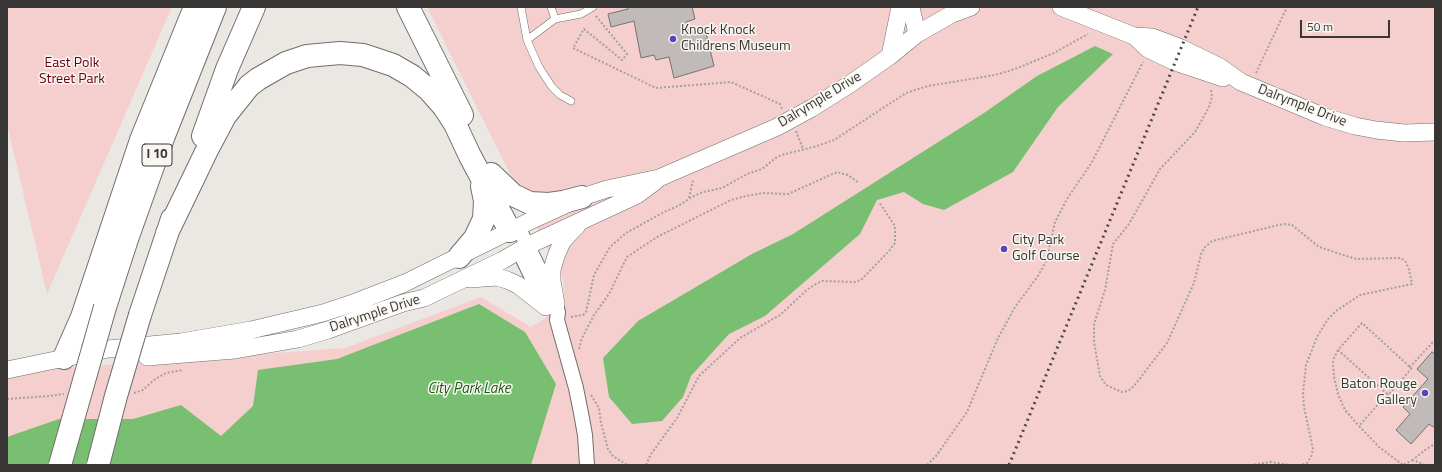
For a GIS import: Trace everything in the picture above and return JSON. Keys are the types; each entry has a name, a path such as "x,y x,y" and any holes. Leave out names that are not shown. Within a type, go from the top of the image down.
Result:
{"highway":[{"path":"64,358 82,317 141,140 195,7"},
{"name":"I 10","path":"60,465 127,239 163,138 215,7"},
{"name":"I 10","path":"98,465 116,396 140,315 167,233 228,69 254,7"},
{"path":"408,7 484,172 519,239"},
{"path":"167,233 208,148 226,116 249,86 286,63 307,56 340,53 363,55 393,65 408,73 430,90 444,107 484,172 512,195 530,203 549,204 582,197"},
{"path":"459,257 475,238 485,214 486,200 484,172"}],"street":[{"path":"890,56 900,7"},
{"path":"911,7 917,34"},
{"path":"939,7 966,9"},
{"name":"Dalrymple Drive","path":"1061,7 1084,11 1134,36 1152,37 1181,48 1325,117 1355,126 1404,132 1435,132"},
{"name":"Dalrymple Drive","path":"64,358 109,360 257,347 298,339 404,303 424,298 464,279 519,239 582,197 607,189 659,178 777,127 850,84 890,56 917,34 966,9"},
{"name":"Dalrymple Drive","path":"7,370 108,349 141,347 215,337 323,313 405,283 459,257 587,218 637,195 659,178"},
{"path":"587,218 562,242 552,270 552,281 557,312 576,388 585,436 587,465"},
{"path":"404,303 419,288 519,239 557,312"},
{"path":"464,279 497,277 507,280 518,285 557,312"}],"lane":[{"path":"520,7 526,40 539,67 552,87 560,95 572,101"},
{"path":"551,7 555,19"},
{"path":"526,40 555,19 581,14 592,8"}],"path":[{"path":"1247,80 1287,7"},
{"path":"592,8 627,54 622,60 584,29 572,48 656,88 731,82 780,104 785,114"},
{"path":"557,312 583,315 586,312 594,275 610,247 626,233 678,206 689,198 703,192 722,188 747,174 762,169 785,154 834,140 906,93 928,86 995,75 1015,69 1054,53 1089,34"},
{"path":"927,465 936,456 967,412 998,338 1015,308 1044,265 1055,222 1067,199 1092,162 1143,62"},
{"path":"1211,86 1212,97 1209,107 1195,132 1160,168 1129,224 1113,244 1105,290 1094,324 1094,342 1100,376 1106,385 1122,392 1128,391 1134,386 1167,343 1194,283 1201,254 1205,247 1212,241 1283,224 1292,225 1319,247 1356,259 1401,258 1406,262 1412,284 1360,295 1336,311 1328,319 1317,337 1306,366 1303,393 1304,407 1313,449 1311,457 1307,463 1301,465"},
{"path":"795,130 804,149"},
{"path":"579,350 582,338 594,315 609,294 627,257 657,237 731,200 763,194 788,194 837,172 848,175 859,183"},
{"path":"646,465 651,454 677,418 699,376 740,338 780,315 808,289 822,281 855,282 861,280 889,252 894,243 894,226 879,202"},
{"path":"1410,367 1362,323 1338,350 1333,362 1334,377 1338,394 1345,410 1380,447 1402,465 1413,460 1435,444"},
{"path":"1359,426 1412,368 1410,367 1432,343 1435,344"},
{"path":"1338,350 1387,394"},
{"path":"132,394 143,390 154,380 166,373 190,368"},
{"path":"588,391 599,408 601,423 608,449 613,456 627,465"},
{"path":"7,399 64,394"},
{"path":"1413,460 1425,465"},
{"path":"1250,465 1271,462 1290,465"}],"green space":[{"name":"East Polk Street Park","path":"7,7 172,7 47,294 7,124"},
{"path":"427,7 1435,7 1435,465 7,465 7,372 345,348 481,297 531,327 565,306 563,280"}],"water":[{"path":"1095,46 1113,54 1058,107 1013,172 944,210 923,204 904,192 877,200 860,234 765,316 729,334 691,376 683,397 662,421 632,424 609,397 603,358 638,321 752,254 793,234 984,113 1037,76"},
{"name":"City Park Lake","path":"479,304 525,332 556,384 531,465 7,465 7,437 59,419 133,419 181,405 221,436 253,406 258,370 337,359"}],"building":[{"name":"Knock Knock Childrens Museum","path":"628,7 692,7 695,19 686,22 689,33 705,29 714,66 674,78 669,57 656,60 654,55 641,58 634,21 611,27 608,14 628,9"},
{"name":"Baton Rouge Gallery","path":"1432,352 1435,354 1435,426 1433,427 1429,424 1411,444 1396,430 1410,414 1403,407 1428,379 1417,369"}],"railway":[{"path":"1009,465 1198,7"}],"place":[{"name":"Knock Knock Childrens Museum","path":"673,39"},
{"name":"City Park Golf Course","path":"1004,249"},
{"name":"Baton Rouge Gallery","path":"1425,393"}]}
